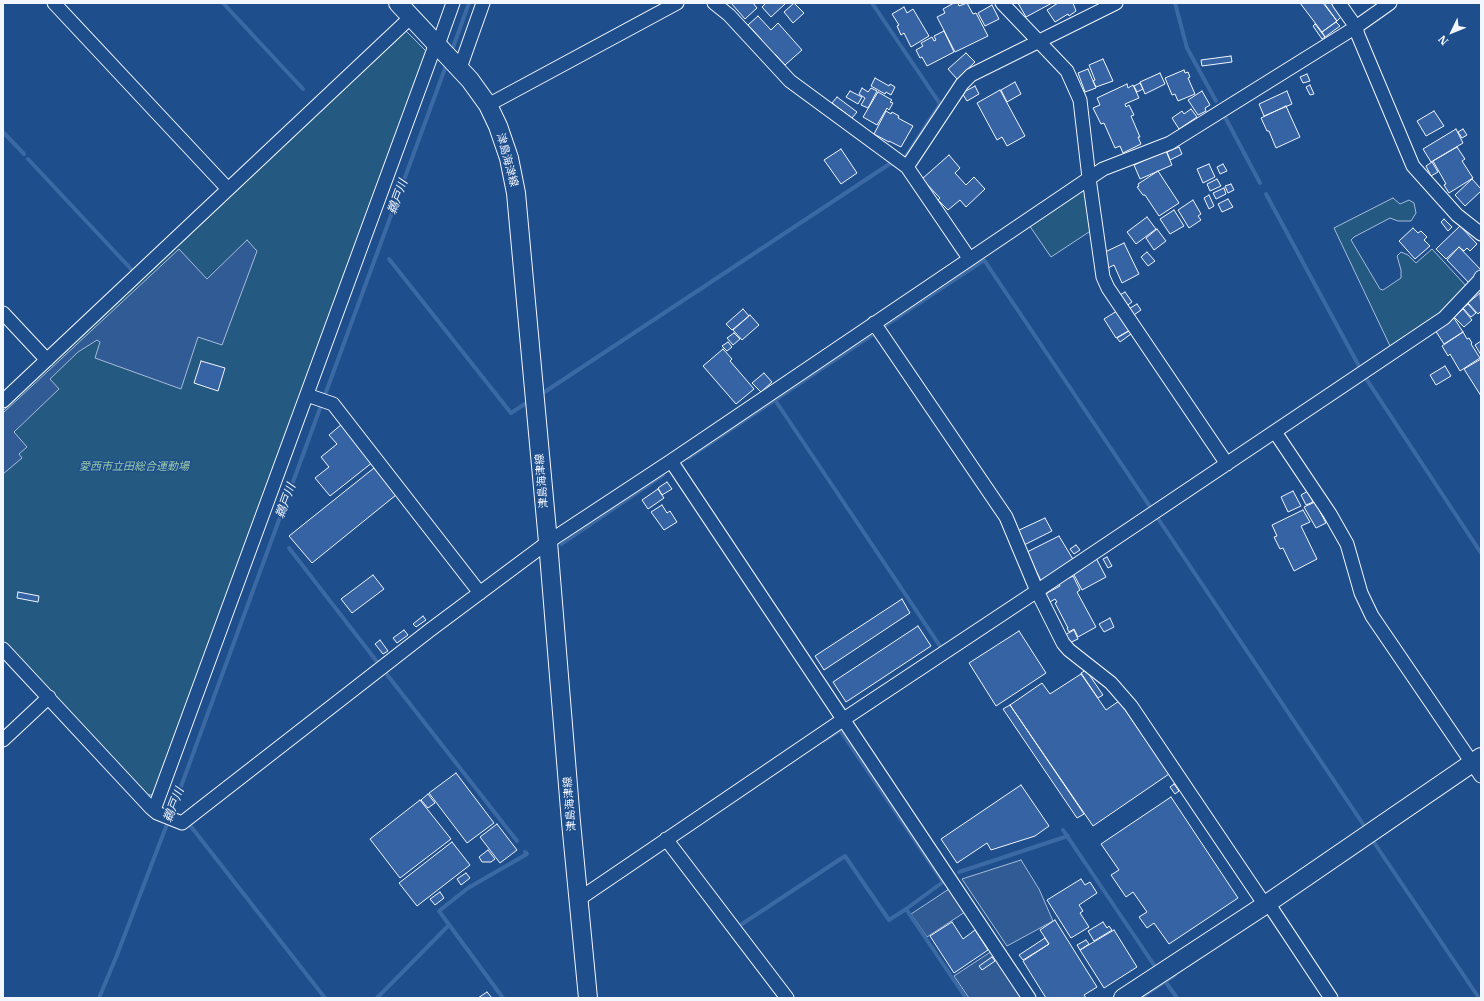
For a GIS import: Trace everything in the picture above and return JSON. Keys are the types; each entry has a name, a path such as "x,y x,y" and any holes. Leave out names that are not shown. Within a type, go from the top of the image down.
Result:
{"main road":[{"name":"津島海津線","path":"398,3 459,67 488,105 498,126 509,158 516,193 548,542 571,822 588,998"},
{"path":"1123,998 1478,765"}],"street":[{"path":"54,3 228,189"},
{"path":"156,811 453,3"},
{"path":"459,67 483,3"},
{"path":"488,105 677,3"},
{"path":"714,3 728,15 790,81 907,167 969,258"},
{"path":"1002,3 1067,71 1080,100 1088,178 1103,277 1108,288 1227,464"},
{"path":"907,167 962,84 970,75 1116,3"},
{"path":"1339,3 1356,27 1413,166 1457,215 1481,234"},
{"path":"3,649 156,811 182,823 430,630 548,542 671,461 1102,169 1170,143 1356,27 1390,3"},
{"path":"3,401 411,17"},
{"path":"579,899 844,719 1444,318 1480,281"},
{"path":"3,313 47,360"},
{"path":"874,323 1006,517 1037,591 1063,643 1069,650 1111,683 1131,706 1331,998"},
{"path":"309,396 333,404 480,593"},
{"path":"1275,432 1330,514 1347,544 1361,593 1372,616 1478,765"},
{"path":"671,461 1029,998"},
{"path":"3,740 48,697"},
{"path":"666,839 787,998"}],"green space":[{"name":"愛西市立田総合運動場","path":"406,31 428,53 157,791 151,795 145,795 3,642 3,411"},
{"path":"1086,187 1092,230 1051,257 1029,225"},
{"path":"1393,198 1400,204 1409,200 1414,203 1416,213 1411,221 1398,221 1390,218 1351,240 1380,289 1383,290 1401,278 1401,270 1397,256 1401,252 1408,255 1416,263 1432,249 1468,288 1442,315 1391,348 1334,228"}],"shaded area":[{"path":"247,240 257,251 222,345 198,337 181,389 95,358 100,342 97,340 78,352 50,379 59,389 14,432 27,447 19,454 22,458 3,474 3,413 179,249 207,279"},
{"path":"1021,860 1039,889 1053,921 1007,946 962,879"},
{"path":"949,889 965,912 927,937 911,914"},
{"path":"992,951 1024,998 969,998 954,976"}],"building":[{"path":"731,3 753,3 757,8 745,19"},
{"path":"766,3 786,3 771,17 762,7"},
{"path":"794,3 804,13 793,23 784,12"},
{"path":"954,3 958,3 959,6 967,3 973,14 976,13 988,36 955,52 937,17 945,13 943,9"},
{"path":"1018,3 1052,3 1026,17"},
{"path":"1058,3 1073,3 1076,11 1055,22 1047,10"},
{"path":"1300,3 1323,3 1337,21 1322,32"},
{"path":"1324,3 1331,3 1341,17 1337,21"},
{"path":"992,5 999,19 985,26 978,13"},
{"path":"904,7 907,13 913,9 929,36 911,47 904,33 901,35 897,26 899,25 892,14"},
{"path":"758,16 771,30 778,23 802,50 785,65 775,54 772,57 758,43 762,40 748,25"},
{"path":"1336,22 1340,26 1325,37 1322,32"},
{"path":"1315,24 1325,37 1322,39 1313,26"},
{"path":"944,31 954,52 927,66 922,57 920,58 916,50 923,46 921,43 932,37 934,41 936,40 934,36"},
{"path":"966,53 975,62 957,79 948,69"},
{"path":"1231,56 1232,62 1202,66 1201,60"},
{"path":"1103,59 1113,81 1096,87 1089,65"},
{"path":"1088,69 1096,88 1085,92 1078,73"},
{"path":"1184,70 1185,73 1188,72 1190,77 1188,78 1195,94 1178,101 1175,94 1172,95 1165,78"},
{"path":"1160,73 1165,84 1145,94 1140,82"},
{"path":"1307,74 1310,81 1303,83 1300,77"},
{"path":"875,78 889,86 890,84 895,87 891,95 886,92 885,94 871,86"},
{"path":"1015,82 1021,94 1007,102 1001,90"},
{"path":"1140,83 1143,89 1137,92 1134,86"},
{"path":"1127,84 1128,88 1133,85 1139,98 1125,104 1126,107 1129,105 1134,115 1131,116 1140,137 1138,137 1141,144 1123,153 1120,146 1115,148 1104,123 1101,124 1093,108 1100,105 1097,98"},
{"path":"1310,85 1314,94 1310,95 1306,87"},
{"path":"975,86 979,94 967,101 962,93"},
{"path":"862,88 868,92 871,88 877,91 868,108 861,105 865,98 859,94"},
{"path":"1000,90 1025,136 1007,146 1002,137 997,140 977,103"},
{"path":"850,91 862,97 858,104 846,97"},
{"path":"1202,91 1210,105 1205,108 1206,111 1198,115 1188,100"},
{"path":"1287,91 1292,104 1264,116 1259,104"},
{"path":"878,92 892,100 890,102 893,103 889,110 887,108 877,125 863,117"},
{"path":"837,97 857,112 852,118 832,103"},
{"path":"1286,106 1300,137 1276,148 1269,131 1267,131 1261,118"},
{"path":"1191,109 1197,117 1179,129 1172,118 1182,111 1184,114"},
{"path":"886,111 891,114 892,112 899,116 898,118 913,126 901,147 874,134"},
{"path":"1434,111 1444,126 1426,136 1417,121"},
{"path":"1456,129 1463,143 1431,162 1423,149"},
{"path":"1463,129 1467,135 1462,138 1458,132"},
{"path":"1179,147 1182,154 1170,160 1167,152"},
{"path":"1457,147 1465,159 1462,161 1473,178 1449,193 1444,185 1446,184 1433,161"},
{"path":"841,149 857,173 841,184 824,160"},
{"path":"1166,151 1172,165 1140,179 1134,165"},
{"path":"949,155 960,168 955,173 966,185 974,177 985,189 966,207 960,200 948,210 938,200 940,198 922,179"},
{"path":"1432,162 1438,172 1431,176 1426,166"},
{"path":"1209,164 1215,177 1203,183 1197,169"},
{"path":"1223,164 1227,171 1220,174 1217,167"},
{"path":"1158,171 1179,203 1159,216 1145,195 1143,195 1137,187 1139,186 1138,184"},
{"path":"1217,179 1221,186 1210,191 1207,184"},
{"path":"1472,179 1481,191 1465,206 1455,195"},
{"path":"1231,184 1234,190 1228,193 1225,186"},
{"path":"1224,188 1226,194 1216,199 1213,193"},
{"path":"1209,195 1214,206 1209,209 1204,198"},
{"path":"1228,199 1233,207 1222,212 1218,204"},
{"path":"1193,200 1201,214 1198,216 1201,220 1189,228 1178,210"},
{"path":"1174,210 1184,226 1170,234 1160,219"},
{"path":"1147,217 1156,229 1136,244 1127,232"},
{"path":"1444,219 1452,227 1448,231 1441,222"},
{"path":"1460,226 1477,244 1470,251 1467,248 1464,251 1459,247 1446,259 1436,249"},
{"path":"1413,228 1418,233 1421,231 1427,237 1424,240 1430,246 1415,259 1399,241"},
{"path":"1157,229 1166,241 1154,250 1146,238"},
{"path":"1124,243 1139,274 1122,283 1114,265 1106,269 1103,253"},
{"path":"1459,247 1481,270 1472,286 1447,260"},
{"path":"1147,252 1155,261 1148,266 1141,257"},
{"path":"1125,292 1132,302 1125,307 1118,296"},
{"path":"1480,293 1481,311 1478,314 1468,303"},
{"path":"1137,304 1141,310 1131,317 1127,310"},
{"path":"1468,304 1476,313 1471,317 1463,308"},
{"path":"743,309 749,316 732,330 726,324"},
{"path":"1463,309 1472,320 1464,327 1454,317"},
{"path":"1117,311 1130,330 1116,338 1104,319"},
{"path":"750,315 759,325 742,340 733,330"},
{"path":"1454,318 1463,332 1444,344 1435,330"},
{"path":"1129,331 1131,334 1120,342 1117,338"},
{"path":"1463,332 1467,339 1469,338 1480,358 1460,371 1450,354 1448,356 1442,346"},
{"path":"734,333 740,339 733,345 727,338"},
{"path":"1481,341 1481,355 1475,345"},
{"path":"728,342 732,347 727,351 722,346"},
{"path":"723,349 732,359 730,361 754,389 736,404 703,366"},
{"path":"1481,359 1481,396 1464,369"},
{"path":"201,361 225,368 218,391 194,383"},
{"path":"1445,366 1451,376 1436,385 1430,375"},
{"path":"764,373 772,382 761,392 752,383"},
{"path":"342,424 373,462 330,496 315,478 329,467 321,457 337,444 329,435"},
{"path":"374,468 396,495 312,563 289,536"},
{"path":"667,482 672,489 662,495 658,488"},
{"path":"658,489 664,498 648,509 642,500"},
{"path":"1293,491 1301,506 1288,512 1281,497"},
{"path":"1308,491 1313,502 1306,505 1301,495"},
{"path":"1315,502 1326,523 1316,528 1304,507"},
{"path":"662,505 667,513 670,511 677,522 664,530 651,512"},
{"path":"1303,510 1310,522 1301,526 1317,559 1294,571 1283,548 1280,549 1274,537 1277,536 1272,525"},
{"path":"1045,518 1052,531 1024,545 1017,531"},
{"path":"1059,536 1074,561 1042,583 1027,552"},
{"path":"1076,545 1080,550 1074,554 1070,549"},
{"path":"1107,557 1112,566 1108,568 1103,559"},
{"path":"1096,558 1106,577 1082,590 1073,573"},
{"path":"373,575 384,589 352,613 341,599"},
{"path":"1067,575 1069,578 1073,576 1080,590 1077,592 1096,627 1078,637 1074,629 1069,632 1055,603 1057,602 1055,599 1050,602 1046,595 1060,586 1057,580"},
{"path":"18,592 39,596 38,602 17,598"},
{"path":"902,599 910,613 824,670 815,656"},
{"path":"423,616 426,620 416,627 413,624"},
{"path":"1110,618 1114,627 1104,632 1099,624"},
{"path":"918,626 931,646 846,702 833,682"},
{"path":"404,630 408,635 397,643 393,638"},
{"path":"1074,630 1078,639 1069,643 1065,635"},
{"path":"1019,631 1046,673 996,706 969,663"},
{"path":"380,640 388,651 383,654 375,644"},
{"path":"1086,670 1103,695 1098,698 1081,673"},
{"path":"1081,674 1106,710 1119,701 1169,774 1093,826 1010,705 1042,683 1050,694"},
{"path":"1010,705 1084,814 1077,818 1003,709"},
{"path":"456,773 494,823 467,843 429,793"},
{"path":"1174,784 1179,791 1175,794 1170,787"},
{"path":"1021,785 1049,826 1035,836 991,850 987,843 957,863 941,839"},
{"path":"428,794 435,803 428,808 421,800"},
{"path":"1171,797 1238,898 1169,944 1154,923 1147,928 1139,917 1147,912 1133,892 1126,897 1111,875 1119,870 1101,844"},
{"path":"420,800 451,839 400,878 370,839"},
{"path":"497,824 517,850 500,863 480,837"},
{"path":"452,842 470,865 417,906 399,883"},
{"path":"488,850 495,859 491,862 482,862 479,857"},
{"path":"466,873 470,878 461,885 457,879"},
{"path":"1081,879 1085,885 1090,882 1097,893 1079,905 1083,911 1080,913 1089,927 1071,938 1047,900"},
{"path":"440,892 444,898 435,905 430,899"},
{"path":"1055,920 1097,987 1084,995 1086,998 1046,998 1023,961 1049,944 1040,930"},
{"path":"952,922 963,939 975,930 988,950 954,973 930,936"},
{"path":"1103,922 1107,928 1109,926 1112,930 1094,941 1088,931"},
{"path":"1114,930 1137,967 1104,988 1080,950"},
{"path":"1045,938 1049,944 1023,960 1019,955"},
{"path":"1086,940 1089,944 1080,950 1077,945"},
{"path":"992,957 995,961 982,970 979,966"},
{"path":"487,992 492,998 478,998"}],"waterway":[{"path":"223,3 303,89"},
{"name":"鵜戸川","path":"451,53 469,3"},
{"path":"872,3 940,104 906,156"},
{"path":"1175,3 1187,48 1216,101"},
{"name":"鵜戸川","path":"99,998 172,811 447,63"},
{"path":"1225,117 1260,183"},
{"path":"3,132 24,154"},
{"path":"28,159 131,269"},
{"path":"543,393 891,163 895,165"},
{"path":"1266,194 1360,368"},
{"path":"949,239 959,254"},
{"path":"389,259 511,413 528,402"},
{"path":"883,327 984,260 1151,508"},
{"path":"688,458 875,333"},
{"path":"1365,377 1481,553"},
{"path":"775,400 940,646"},
{"path":"561,544 663,475"},
{"path":"1157,517 1363,824"},
{"path":"289,548 378,663"},
{"path":"385,672 517,841"},
{"path":"823,741 840,730 943,882 906,909"},
{"path":"189,824 325,998"},
{"path":"1063,830 1154,965"},
{"path":"959,872 1068,836"},
{"path":"1373,841 1479,998"},
{"path":"503,998 439,911 468,888 527,854 525,852"},
{"path":"742,924 845,856 889,920 906,909 966,998"},
{"path":"377,998 449,925"},
{"path":"1140,998 1175,975"},
{"path":"1165,981 1177,998"}]}
